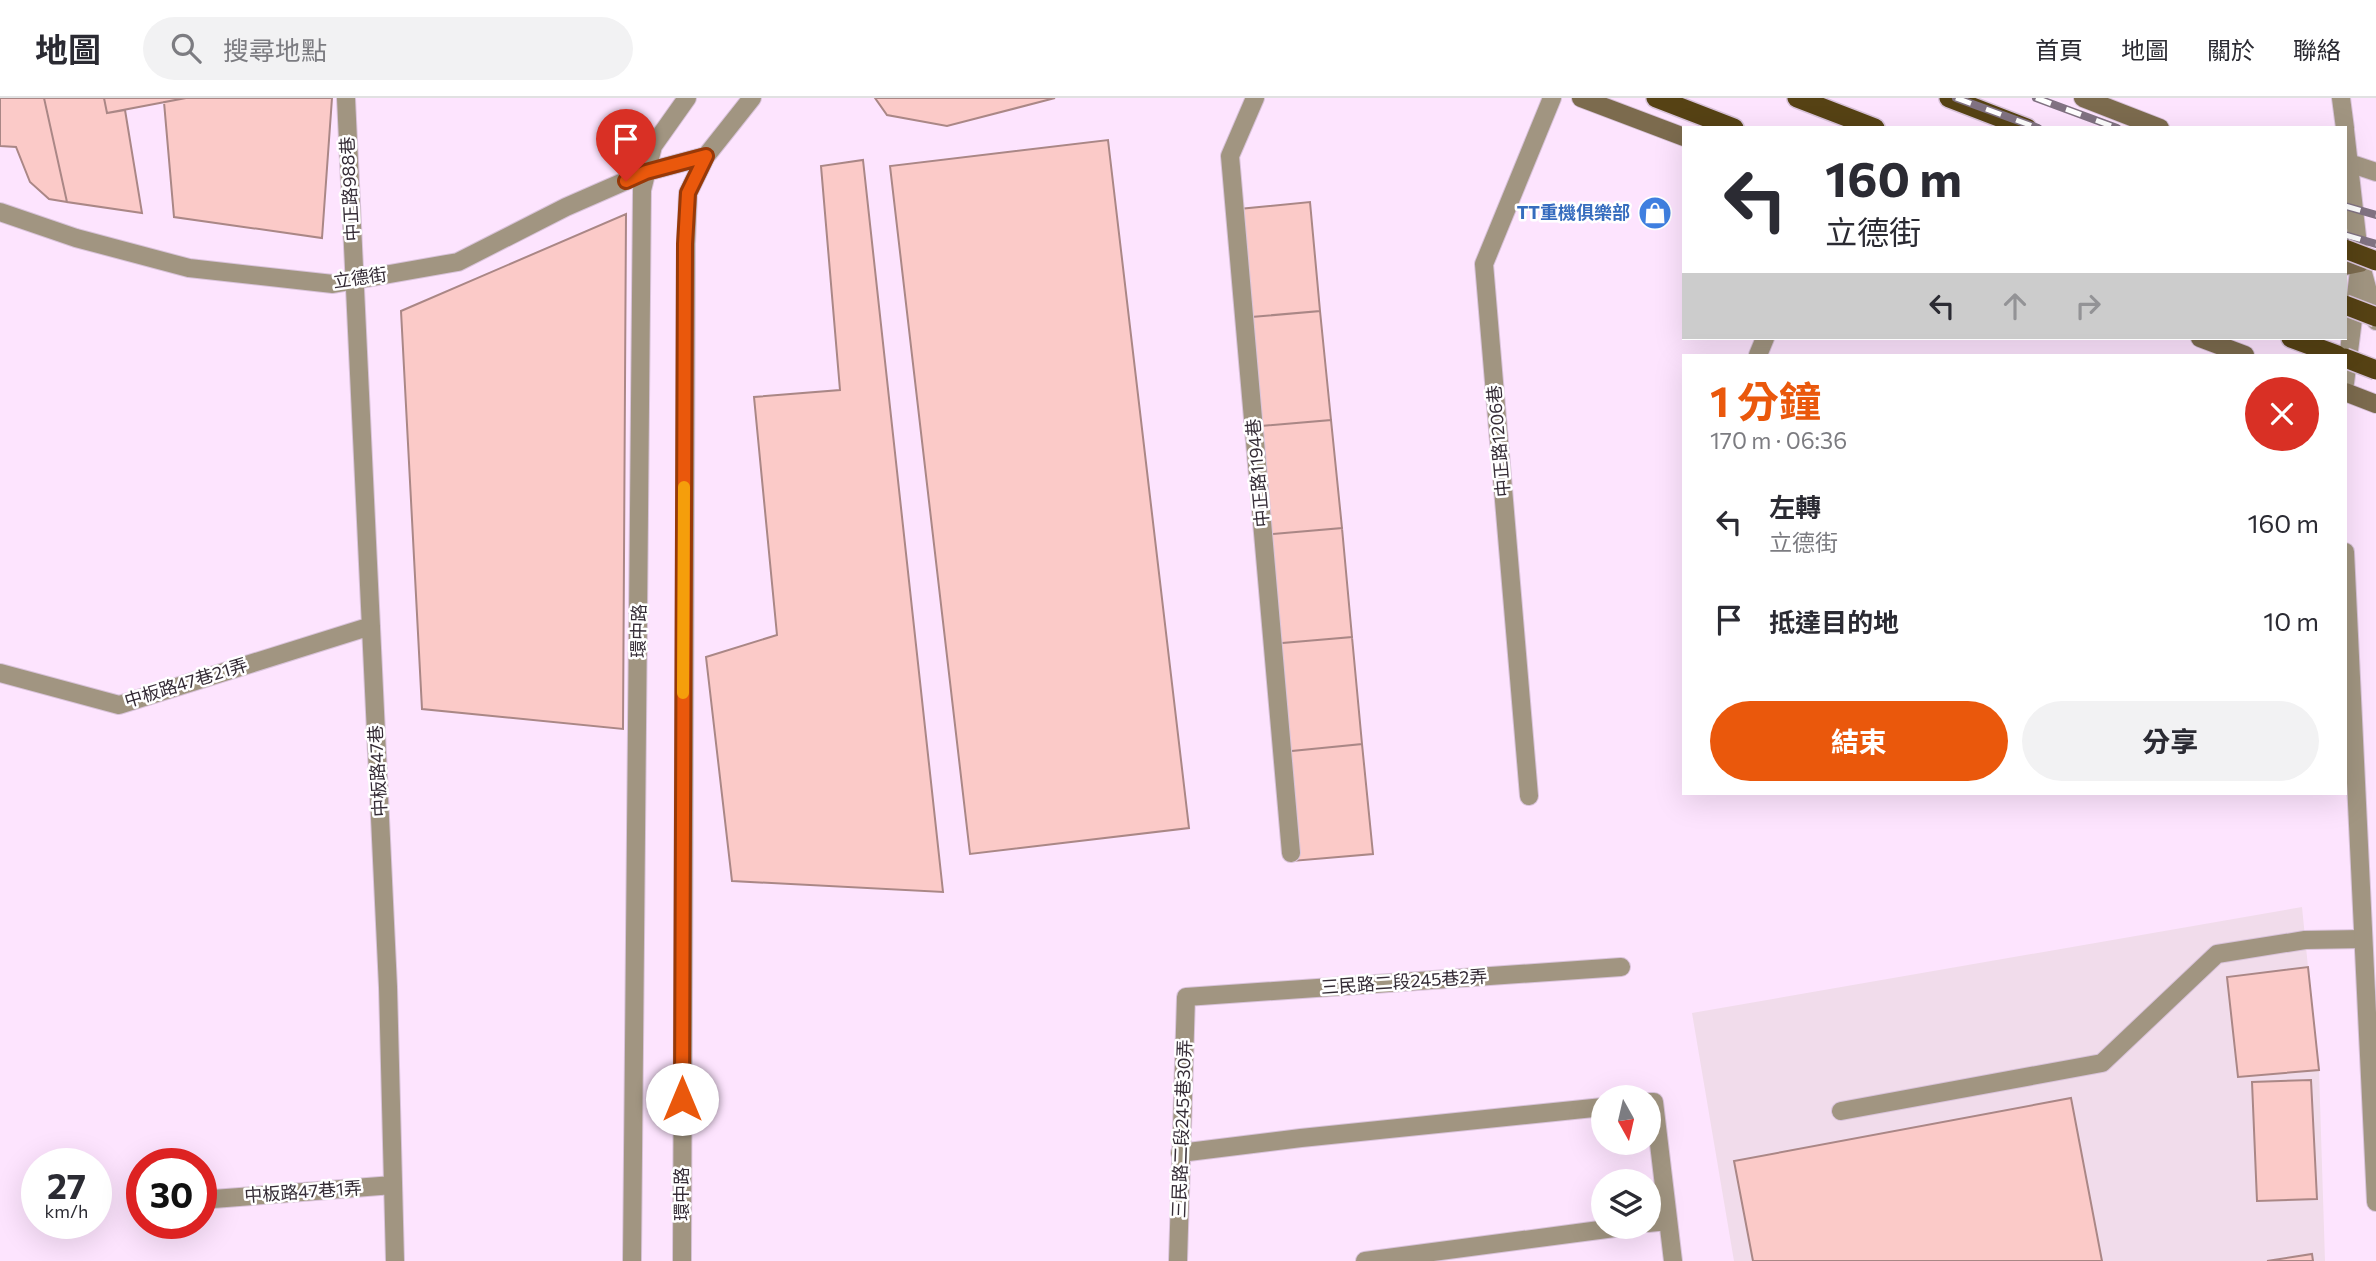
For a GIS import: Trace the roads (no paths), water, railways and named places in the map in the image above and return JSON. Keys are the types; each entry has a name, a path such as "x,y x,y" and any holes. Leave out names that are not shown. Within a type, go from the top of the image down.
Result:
{"highway":[{"path":"1656,98 1729,126"},
{"path":"1797,98 1870,126"},
{"path":"1949,98 2022,126"},
{"path":"2347,249 2364,265"},
{"path":"2347,306 2376,319"},
{"path":"2296,340 2334,354"},
{"path":"2347,359 2376,370"}],"main road":[{"path":"1581,98 1682,136"},
{"path":"1784,98 1856,126"},
{"path":"2084,98 2155,126"},
{"path":"2205,340 2242,354"},
{"path":"2347,393 2376,404"}],"street":[{"name":"中正路988巷","path":"346,98 354,281"},
{"name":"環中路","path":"632,1261 642,190 653,146 687,98"},
{"name":"環中路","path":"681,1261 685,244 688,193 706,156 752,98"},
{"name":"中正路1194巷","path":"1255,98 1230,156 1291,853"},
{"name":"中正路1206巷","path":"1529,796 1484,264 1552,98"},
{"path":"2341,98 2345,126"},
{"path":"2347,146 2364,265 2376,319"},
{"name":"立德街","path":"0,212 76,238 189,268 333,284 458,262 566,207 646,172 706,156"},
{"path":"2349,163 2376,172"},
{"path":"2347,371 2364,265"},
{"name":"中板路47巷","path":"354,281 388,987 395,1261"},
{"path":"2347,598 2376,1202"},
{"name":"中板路47巷21弄","path":"0,673 119,705 371,626"},
{"path":"1841,1111 2102,1063 2217,954 2305,940 2362,939"},
{"name":"三民路二段245巷2弄","path":"1186,997 1621,967"},
{"name":"三民路二段245巷30弄","path":"1178,1261 1186,997"},
{"path":"1180,1153 1591,1108"},
{"path":"1659,1155 1673,1261"},
{"name":"中板路47巷1弄","path":"217,1199 393,1185"},
{"path":"1661,1222 1668,1221"},
{"path":"1365,1261 1591,1231"}],"railway":[{"path":"1956,98 2033,126"},
{"path":"2036,98 2112,126"},
{"path":"2347,207 2376,215"},
{"path":"2347,236 2376,244"}],"place":[{"name":"TT重機俱樂部","path":"1655,213"}]}
